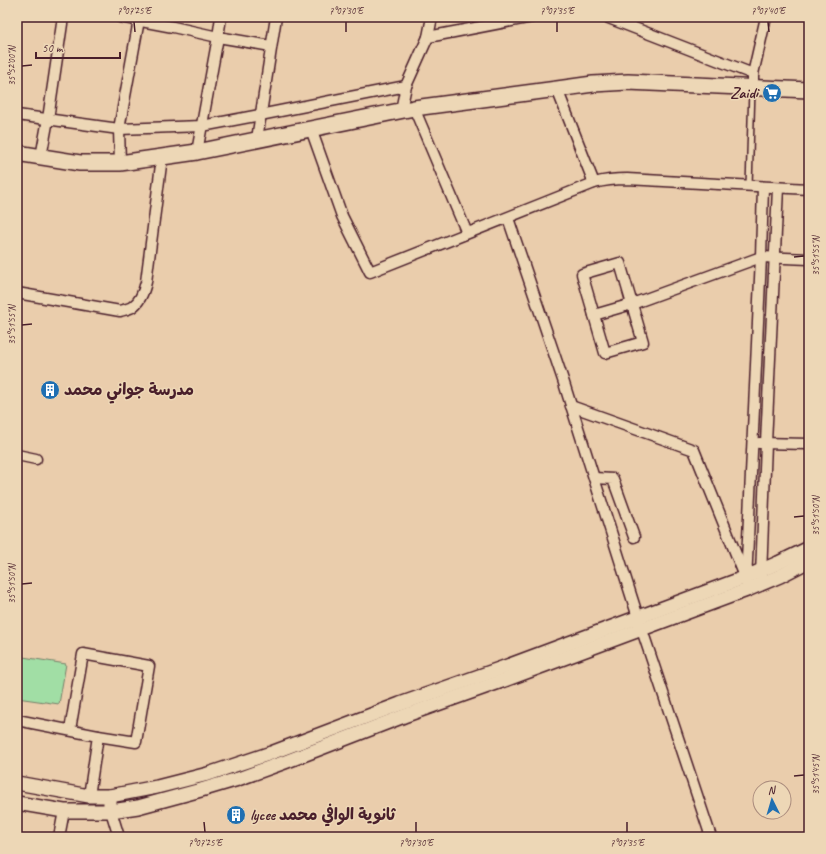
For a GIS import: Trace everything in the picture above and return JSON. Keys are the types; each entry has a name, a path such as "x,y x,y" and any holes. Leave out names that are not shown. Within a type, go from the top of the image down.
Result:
{"main road":[{"path":"17,153 80,163 120,163 197,152 407,109 593,84 628,82 753,81 809,90"}],"street":[{"path":"41,157 63,17"},
{"path":"120,17 139,20 174,22 218,37 271,46"},
{"path":"197,152 221,17"},
{"path":"257,139 276,17"},
{"path":"432,17 428,37 406,86 407,109 467,233"},
{"path":"428,37 532,17"},
{"path":"606,17 753,81 766,17"},
{"path":"120,163 119,129 139,20"},
{"path":"17,115 119,129 202,126 406,86"},
{"path":"556,89 594,183"},
{"path":"311,129 342,216 370,272 594,183 605,180 627,179 809,189"},
{"path":"17,293 120,311 132,307 143,292 146,282 162,157"},
{"path":"746,584 763,187"},
{"path":"761,584 778,188"},
{"path":"508,218 571,406 640,624 711,837"},
{"path":"594,315 632,304 761,257 809,259"},
{"path":"620,263 643,342 605,353 594,315 582,274 620,263"},
{"path":"571,406 694,450 746,584"},
{"path":"752,442 809,444"},
{"path":"17,455 36,458"},
{"path":"594,478 613,479 634,537"},
{"path":"17,783 89,796 110,796 157,787 208,774 402,710 640,624 746,584 762,571 809,548"},
{"path":"746,584 761,584 809,561"},
{"path":"17,720 98,736 136,742 149,666 83,654 70,730"},
{"path":"17,804 64,810 111,811 160,802 216,786 284,762 402,710"},
{"path":"89,796 98,736"},
{"path":"280,750 284,762"},
{"path":"157,787 160,802"},
{"path":"110,796 111,811 119,837"},
{"path":"59,837 64,810"}],"lane":[{"path":"749,186 753,81"}],"green space":[{"path":"17,656 66,664 59,704 17,698"}],"place":[{"name":"Zaidi","path":"772,93"},
{"name":"مدرسة جواني محمد","path":"50,390"},
{"name":"lycee ثانوية الوافي محمد","path":"236,815"}]}
